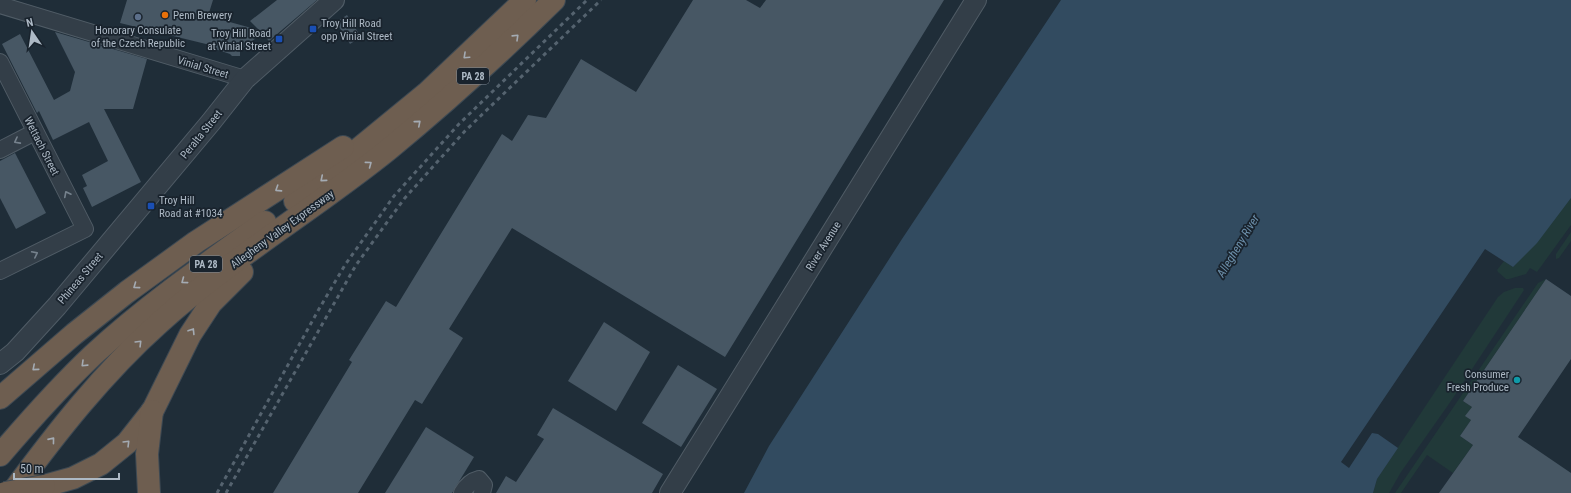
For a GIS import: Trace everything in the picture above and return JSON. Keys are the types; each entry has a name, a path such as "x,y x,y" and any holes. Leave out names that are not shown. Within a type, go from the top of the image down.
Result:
{"highway":[{"name":"Allegheny Valley Expressway","path":"0,455 47,400 94,355 132,322 211,260 302,196 428,92 525,0"},
{"name":"Allegheny Valley Expressway","path":"12,493 57,433 118,363 158,323 198,290 389,149 504,48 554,0"},
{"path":"0,398 127,292 196,242 428,92"},
{"path":"5,493 51,490 101,464 127,443 152,410 190,335 211,303 234,278 281,239 328,195"},
{"path":"149,493 147,454 152,410"}],"street":[{"name":"Peralta Street","path":"156,188 245,79 334,0"},
{"name":"River Avenue","path":"670,493 976,0"},
{"name":"Vinial Street","path":"0,5 245,79"},
{"name":"Wettach Street","path":"0,62 85,228 0,271"},
{"path":"0,150 35,132"},
{"name":"Phineas Street","path":"0,364 15,352 57,306 156,188"},
{"path":"462,493 466,486 479,479 484,485 482,493"}],"green space":[{"path":"1571,198 1571,225 1537,272 1530,268 1526,274 1506,279 1498,272 1497,270 1504,261 1513,267"},
{"path":"1571,232 1571,241 1559,258 1556,259 1556,254"},
{"path":"1546,279 1463,401 1472,407 1466,416 1471,420 1460,436 1473,445 1453,473 1427,455 1401,493 1395,493 1538,283"},
{"path":"1515,288 1523,288 1524,290 1451,401 1401,472 1389,493 1373,493 1377,479 1498,297 1504,292"}],"water":[{"name":"Allegheny River","path":"1061,0 1571,0 1571,198 1537,243 1513,267 1485,249 1341,462 1349,468 1372,433 1378,434 1398,448 1377,479 1373,493 744,493 769,446 902,239"}],"building":[{"path":"127,0 213,0 208,16 259,30 250,21 277,0 317,0 269,41 262,33 240,51 240,56 232,56 209,47 210,45 120,23"},
{"path":"693,0 746,0 760,8 766,0 944,0 725,357 512,228 449,329 463,338 422,404 415,400 358,493 273,493 352,362 349,360 386,301 396,307 502,134 512,141 528,115 546,118 581,59 636,92"},
{"path":"347,15 361,37 350,44 336,22"},
{"path":"55,32 147,59 133,109 104,109 141,182 92,207 83,188 87,186 82,175 108,161 89,122 53,140 39,111 37,113 2,44 20,34 54,100 70,91 75,72"},
{"path":"15,153 46,213 16,229 0,198 0,161"},
{"name":"Consumer Fresh Produce","path":"1546,279 1571,296 1571,359 1518,437 1571,473 1571,493 1439,493 1473,445 1460,436 1471,420 1465,416 1472,407 1463,401"},
{"path":"604,322 650,352 616,411 568,381"},
{"path":"678,365 717,389 681,447 642,423"},
{"path":"553,408 663,474 652,493 496,493 506,476 516,482 544,439 537,435"},
{"path":"426,427 474,457 452,493 385,493"}],"railway":[{"path":"217,493 345,265 394,196 459,124 587,0"},
{"path":"226,493 356,265 404,199 465,131 601,0"}],"place":[{"name":"Penn Brewery","path":"165,15"},
{"name":"Honorary Consulate of the Czech Republic","path":"138,17"},
{"name":"Troy Hill Road opp Vinial Street","path":"313,29"},
{"name":"Troy Hill Road at Vinial Street","path":"279,39"},
{"name":"Troy Hill Road at #1034","path":"151,206"},
{"name":"Consumer Fresh Produce","path":"1517,380"}]}
